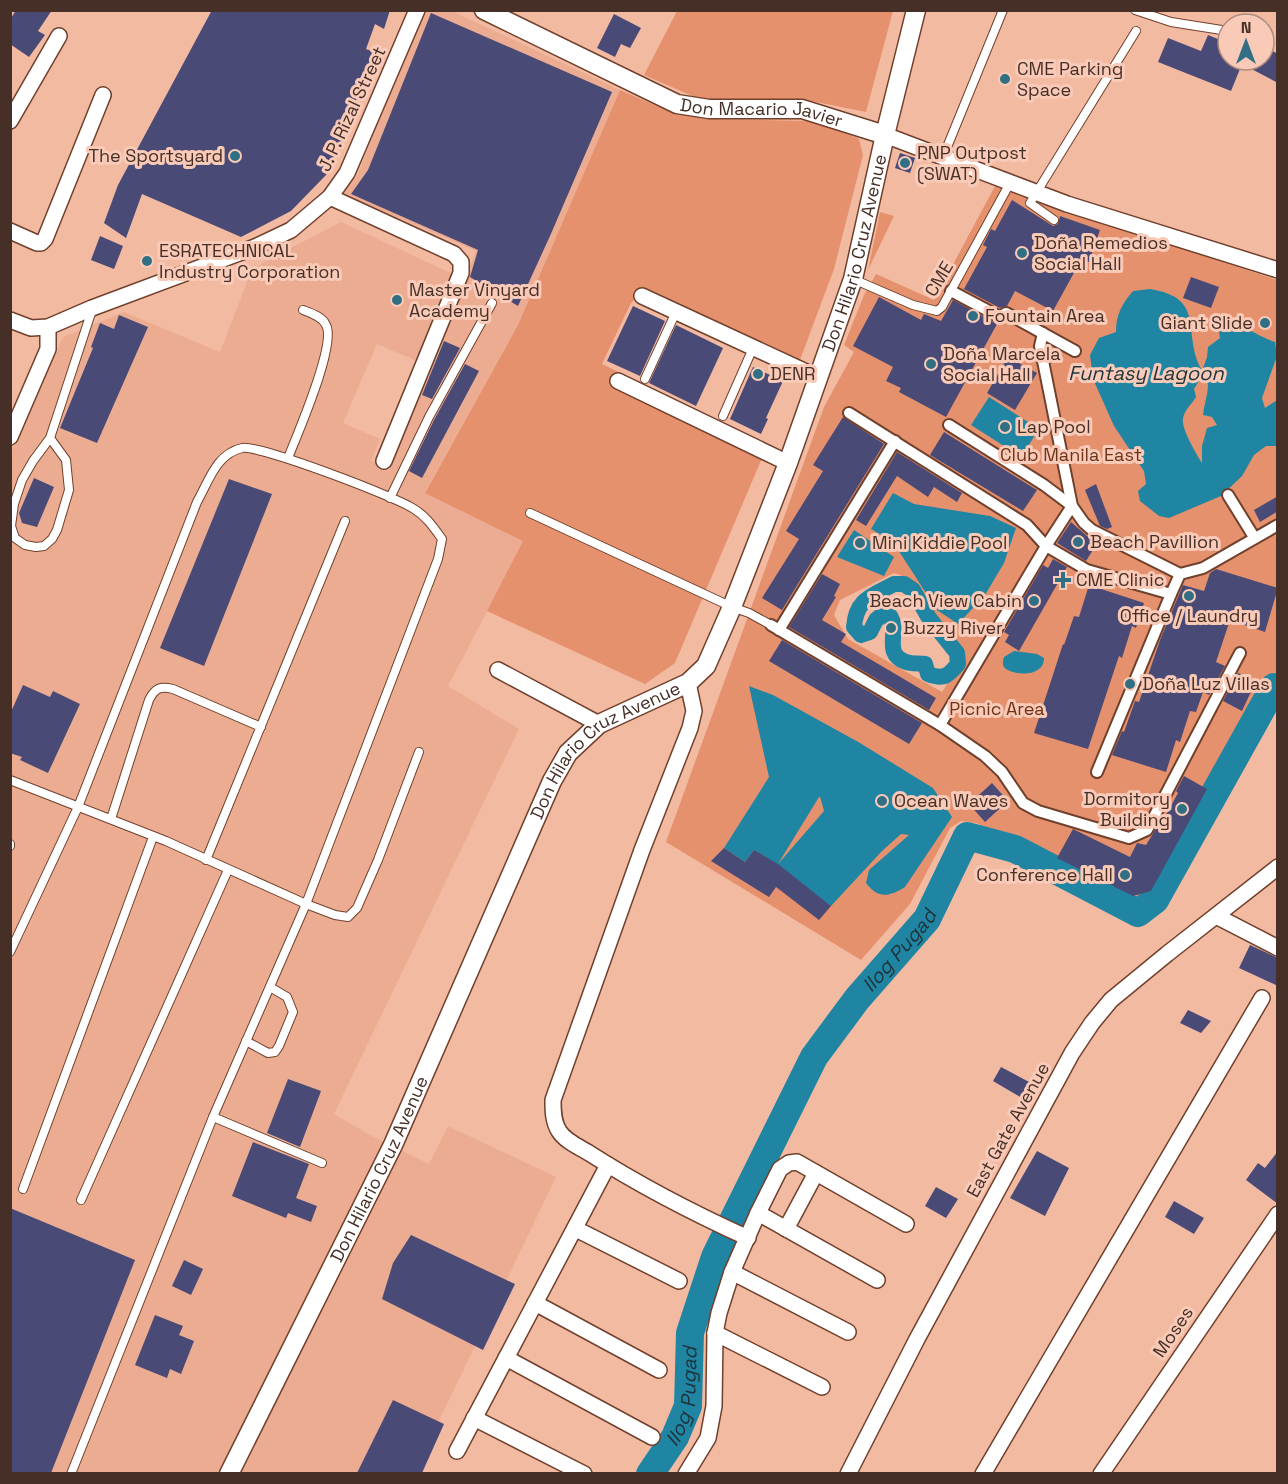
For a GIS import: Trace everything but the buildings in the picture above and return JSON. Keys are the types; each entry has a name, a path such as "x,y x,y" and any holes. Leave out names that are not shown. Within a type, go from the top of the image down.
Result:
{"street":[{"name":"J. P. Rizal Street","path":"48,327 92,308 255,247 291,230 330,197 347,173 417,10"},
{"name":"Don Macario Javier","path":"484,10 640,88 677,104 708,109 802,109 885,135"},
{"name":"Don Hilario Cruz Avenue","path":"229,1473 393,1145 552,781 568,753 599,724 688,682 706,666 732,607 788,463 853,279 916,10"},
{"path":"10,121 59,36"},
{"path":"10,231 37,243 45,239 103,95"},
{"path":"885,135 1037,193 1278,270"},
{"path":"330,197 454,254 461,262 461,273 384,461"},
{"path":"951,291 1000,317 1006,313 1075,351"},
{"path":"642,296 819,378"},
{"path":"10,320 31,328 48,327 48,349 10,437"},
{"path":"940,725 1072,506 1040,346 1042,333"},
{"path":"618,381 788,463"},
{"path":"849,413 1027,525 1046,546 1087,570 1172,594"},
{"path":"949,425 1044,485 1072,506 1092,530 1180,574 1203,568 1278,525"},
{"path":"895,441 775,628 940,725 985,756 1002,772 1023,803 1038,811 1129,838 1147,830 1240,653"},
{"path":"1228,495 1254,537"},
{"path":"1097,772 1180,574"},
{"path":"498,670 599,724"},
{"path":"688,682 694,711 690,728 642,850 553,1100 553,1115 559,1131 569,1141 702,1216 741,1234"},
{"name":"East Gate Avenue","path":"848,1473 917,1339 1072,1053 1092,1023 1111,1000 1278,867"},
{"path":"1216,916 1278,948"},
{"path":"983,1473 1262,998"},
{"path":"686,1473 708,1438 714,1406 715,1333 741,1234 758,1214 780,1169 796,1162 906,1224"},
{"path":"457,1451 608,1165"},
{"path":"786,1229 816,1173"},
{"path":"758,1214 877,1280"},
{"name":"Moses","path":"1101,1473 1278,1214"},
{"path":"576,1229 679,1281"},
{"path":"732,1272 848,1332"},
{"path":"536,1303 659,1370"},
{"path":"715,1333 822,1387"},
{"path":"506,1358 652,1437"},
{"path":"474,1418 584,1473"}],"lane":[{"path":"944,157 1003,10"},
{"path":"1135,10 1171,22 1216,29"},
{"path":"1054,220 1030,203 1136,31"},
{"name":"CME","path":"853,279 913,305 937,311 942,307 1010,183"},
{"path":"390,498 429,417 492,303"},
{"path":"50,438 66,460 69,490 52,539 44,546 36,547 25,545 15,538 10,526 14,504 22,480 50,438 92,308"},
{"path":"288,458 312,398 329,336 326,324 319,317 303,310"},
{"path":"645,379 676,312"},
{"path":"723,416 753,348"},
{"path":"10,952 78,807 197,502 219,460 230,452 244,447 288,458 414,508 432,525 442,539 438,559 306,904 213,1117 70,1473"},
{"path":"530,513 749,613 775,628"},
{"path":"206,860 345,521"},
{"path":"111,819 154,690 162,686 173,689 261,727"},
{"path":"10,780 111,819 306,904 335,915 348,917 357,908 378,860 419,752"},
{"path":"23,1189 153,837"},
{"path":"81,1200 228,870"},
{"path":"246,1041 268,1053 275,1052 279,1046 293,1012 287,997 270,987"},
{"path":"213,1117 322,1163"}],"shaded area":[{"path":"422,11 452,11 620,90 518,325 425,492 524,541 448,686 519,729 334,1114 370,1135 429,1164 448,1126 556,1177 414,1473 11,1474 11,453 63,337 124,312 220,352 251,272 262,263 341,222 453,274 417,361 377,344 343,423 380,439 371,460 389,470 476,251 343,194 357,176"}],"green space":[{"path":"677,11 893,11 866,112 801,99 735,101 697,98 644,75"},
{"path":"620,90 673,113 712,119 809,121 834,128 859,139 863,155 834,269 800,360 646,288 631,303 602,364 768,444 675,663 645,684 487,611 523,541 425,493 518,325"},
{"name":"Club Manila East","path":"995,186 1277,280 1277,679 1273,678 1267,682 1152,893 1134,898 976,823 961,821 950,828 910,904 861,960 666,842 824,407 854,352 844,345 864,295 876,274 934,300","holes":["894,573 905,577 929,617 964,656 942,692 848,639 834,615 840,600"]},
{"path":"880,212 894,216 868,270"}],"water":[{"name":"Funtasy Lagoon","path":"1150,289 1168,294 1180,301 1190,320 1196,357 1202,370 1194,389 1196,397 1185,412 1183,423 1189,441 1202,463 1202,446 1207,428 1217,425 1212,417 1203,415 1208,380 1203,368 1208,347 1220,338 1218,326 1223,320 1275,342 1277,356 1262,398 1265,408 1277,400 1277,446 1266,446 1254,455 1242,476 1221,496 1169,518 1159,516 1140,501 1138,491 1146,484 1144,471 1114,426 1093,379 1090,355 1099,338 1116,332 1120,310 1133,291"},
{"name":"Lap Pool","path":"989,397 1039,429 1021,457 971,425"},
{"path":"893,493 914,504 990,516 1016,528 1004,563 985,595 958,624 937,610 893,542 871,529"},
{"name":"Mini Kiddie Pool","path":"854,530 894,557 884,576 837,557"},
{"path":"1014,651 1037,654 1044,658 1043,665 1033,672 1026,673 1007,670 1003,664 1004,657"},
{"name":"Ocean Waves","path":"749,686 773,695 860,743 933,788 952,817 905,887 884,895 875,892 866,883 869,870 909,835 901,834 831,906 754,850 745,862 724,848 769,777","holes":["819,797 824,811 778,864"]}],"waterway":[{"name":"Buzzy River","path":"894,584 904,584 913,590 929,618 957,653 958,664 948,674 942,677 933,676 928,674 925,664 908,663 899,658 893,648 893,622 890,616 882,615 876,620 870,632 861,635 854,627 855,618 862,604 872,595 894,584"},
{"name":"Ilog Pugad","path":"650,1474 675,1437 688,1406 690,1333 715,1257 814,1057 857,999 927,919 967,836 1015,849 1138,913 1155,900 1274,687 1278,688"}],"place":[{"name":"CME Parking Space","path":"1005,79"},
{"name":"The Sportsyard","path":"235,156"},
{"name":"PNP Outpost (SWAT)","path":"905,163"},
{"name":"Doña Remedios Social Hall","path":"1022,253"},
{"name":"ESRATECHNICAL Industry Corporation","path":"147,261"},
{"name":"Master Vinyard Academy","path":"397,300"},
{"name":"Fountain Area","path":"973,316"},
{"name":"Giant Slide","path":"1265,323"},
{"name":"Doña Marcela Social Hall","path":"931,364"},
{"name":"DENR","path":"758,374"},
{"name":"Lap Pool","path":"1005,427"},
{"name":"Beach Pavillion","path":"1078,542"},
{"name":"Mini Kiddie Pool","path":"860,543"},
{"name":"CME Clinic","path":"1063,580"},
{"name":"Office / Laundry","path":"1189,596"},
{"name":"Beach View Cabin","path":"1034,601"},
{"name":"Buzzy River","path":"891,628"},
{"name":"Doña Luz Villas","path":"1130,684"},
{"name":"Ocean Waves","path":"882,801"},
{"name":"Dormitory Building","path":"1182,809"},
{"name":"Conference Hall","path":"1125,875"}],"park label":[{"name":"Picnic Area","path":"997,709"}]}
